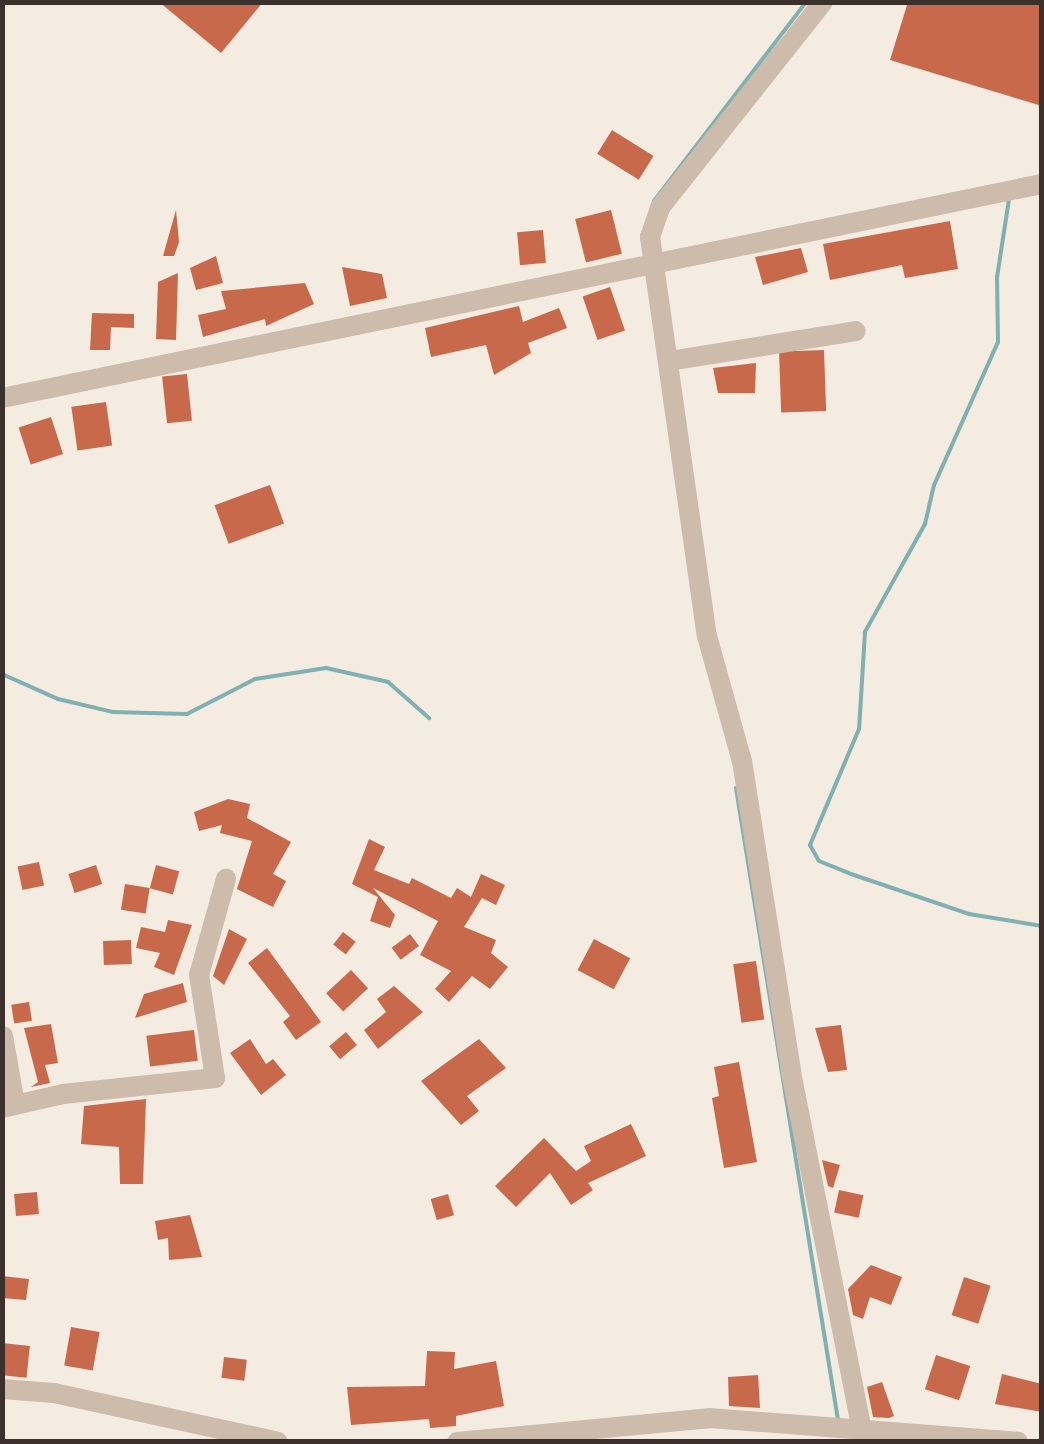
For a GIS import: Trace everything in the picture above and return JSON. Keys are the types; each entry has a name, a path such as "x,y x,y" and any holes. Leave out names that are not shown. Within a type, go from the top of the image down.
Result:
{"street":[{"path":"823,2 660,208 650,237 707,636 742,760 791,1072 863,1436"},
{"path":"2,398 1042,184"},
{"path":"668,362 856,330"},
{"path":"3,1036 8,1106 216,1078 199,975 226,879"},
{"path":"2,1389 54,1394 278,1442"},
{"path":"456,1442 709,1418 863,1436 1018,1442"}],"building":[{"path":"159,2 263,2 221,53"},
{"path":"908,2 1042,2 1042,106 890,60"},
{"path":"612,130 654,156 639,180 597,154"},
{"path":"176,210 179,242 174,256 163,256"},
{"path":"611,210 622,254 586,263 575,219"},
{"path":"950,221 958,269 905,278 902,265 830,280 823,244"},
{"path":"543,230 546,263 520,265 517,232"},
{"path":"801,248 808,272 763,285 755,257"},
{"path":"216,256 223,283 196,290 190,268"},
{"path":"342,267 382,274 387,298 350,306"},
{"path":"178,273 176,340 156,339 158,282"},
{"path":"305,283 314,304 266,326 265,319 203,337 198,315 226,309 221,291"},
{"path":"610,287 625,330 598,340 583,296"},
{"path":"519,306 523,322 559,308 567,328 528,343 531,353 494,375 486,345 431,357 425,328"},
{"path":"92,313 134,314 134,328 111,327 110,350 90,350"},
{"path":"824,350 826,411 781,413 779,352"},
{"path":"756,363 755,393 718,393 713,368"},
{"path":"187,374 192,421 167,423 162,377"},
{"path":"106,402 112,446 77,450 71,407"},
{"path":"51,417 63,454 31,465 19,428"},
{"path":"270,485 284,524 229,544 215,505"},
{"path":"228,799 250,804 247,818 291,842 273,874 286,881 273,907 237,889 252,841 220,833 222,825 199,831 194,812"},
{"path":"369,839 385,847 374,870 409,884 412,878 451,898 457,888 471,897 481,874 505,885 496,905 482,898 464,927 496,940 491,953 508,967 490,989 472,976 449,1002 435,989 451,971 420,955 438,921 373,888 395,915 390,928 370,921 378,897 352,884"},
{"path":"39,862 44,885 22,890 17,867"},
{"path":"96,865 102,884 75,893 68,874"},
{"path":"156,865 179,871 173,894 150,888"},
{"path":"125,884 150,888 146,914 121,910"},
{"path":"168,920 192,925 174,975 154,967 160,953 136,948 141,927 165,932"},
{"path":"229,929 247,939 224,985 213,976"},
{"path":"343,932 356,942 346,954 333,945"},
{"path":"410,934 419,946 401,960 392,948"},
{"path":"594,939 630,958 614,989 578,970"},
{"path":"131,940 132,964 104,965 103,941"},
{"path":"267,948 321,1022 296,1040 283,1022 290,1016 248,963"},
{"path":"756,961 764,1019 741,1023 733,964"},
{"path":"351,970 368,988 343,1011 326,993"},
{"path":"183,983 187,1002 135,1018 144,994"},
{"path":"394,986 423,1012 378,1049 364,1030 386,1012 377,999"},
{"path":"29,1002 32,1021 14,1024 11,1005"},
{"path":"51,1024 58,1063 45,1065 50,1083 31,1087 38,1082 24,1028"},
{"path":"841,1025 847,1070 828,1072 815,1028"},
{"path":"194,1030 198,1061 150,1067 146,1036"},
{"path":"346,1032 357,1045 340,1059 329,1046"},
{"path":"250,1039 266,1064 273,1059 286,1075 261,1095 230,1053"},
{"path":"479,1039 506,1068 467,1096 479,1111 461,1125 421,1081"},
{"path":"739,1062 757,1162 724,1168 712,1098 719,1096 714,1067"},
{"path":"146,1099 143,1184 120,1184 119,1147 81,1144 84,1106"},
{"path":"631,1124 646,1156 588,1183 593,1190 571,1205 550,1173 516,1207 495,1186 544,1138 576,1171 591,1161 584,1146"},
{"path":"822,1160 840,1165 833,1188 828,1186"},
{"path":"839,1190 863,1195 859,1218 834,1212"},
{"path":"37,1192 39,1214 16,1216 14,1194"},
{"path":"448,1194 454,1215 437,1220 431,1199"},
{"path":"190,1215 202,1257 169,1260 168,1238 158,1240 155,1221"},
{"path":"871,1265 902,1277 891,1305 870,1297 863,1319 853,1315 848,1289"},
{"path":"2,1276 29,1279 26,1300 2,1298"},
{"path":"964,1277 991,1286 978,1324 952,1315"},
{"path":"71,1327 100,1332 93,1370 64,1365"},
{"path":"2,1343 30,1346 27,1378 2,1375"},
{"path":"427,1351 455,1352 454,1369 496,1361 504,1406 456,1416 456,1426 430,1428 429,1419 351,1425 347,1387 425,1386"},
{"path":"936,1355 970,1366 959,1400 925,1389"},
{"path":"224,1357 247,1360 244,1381 221,1378"},
{"path":"1002,1374 1042,1384 1042,1412 995,1404"},
{"path":"758,1375 760,1408 729,1406 728,1377"},
{"path":"882,1382 894,1416 889,1418 873,1417 867,1387"}],"waterway":[{"path":"654,201 806,2"},
{"path":"1009,199 997,277 998,342 934,485 925,524 865,632 859,729 810,845 819,861 851,874 969,914 1042,926"},
{"path":"2,674 58,699 113,712 187,714 255,679 326,668 388,682 429,718"},
{"path":"736,788 838,1420"}]}
